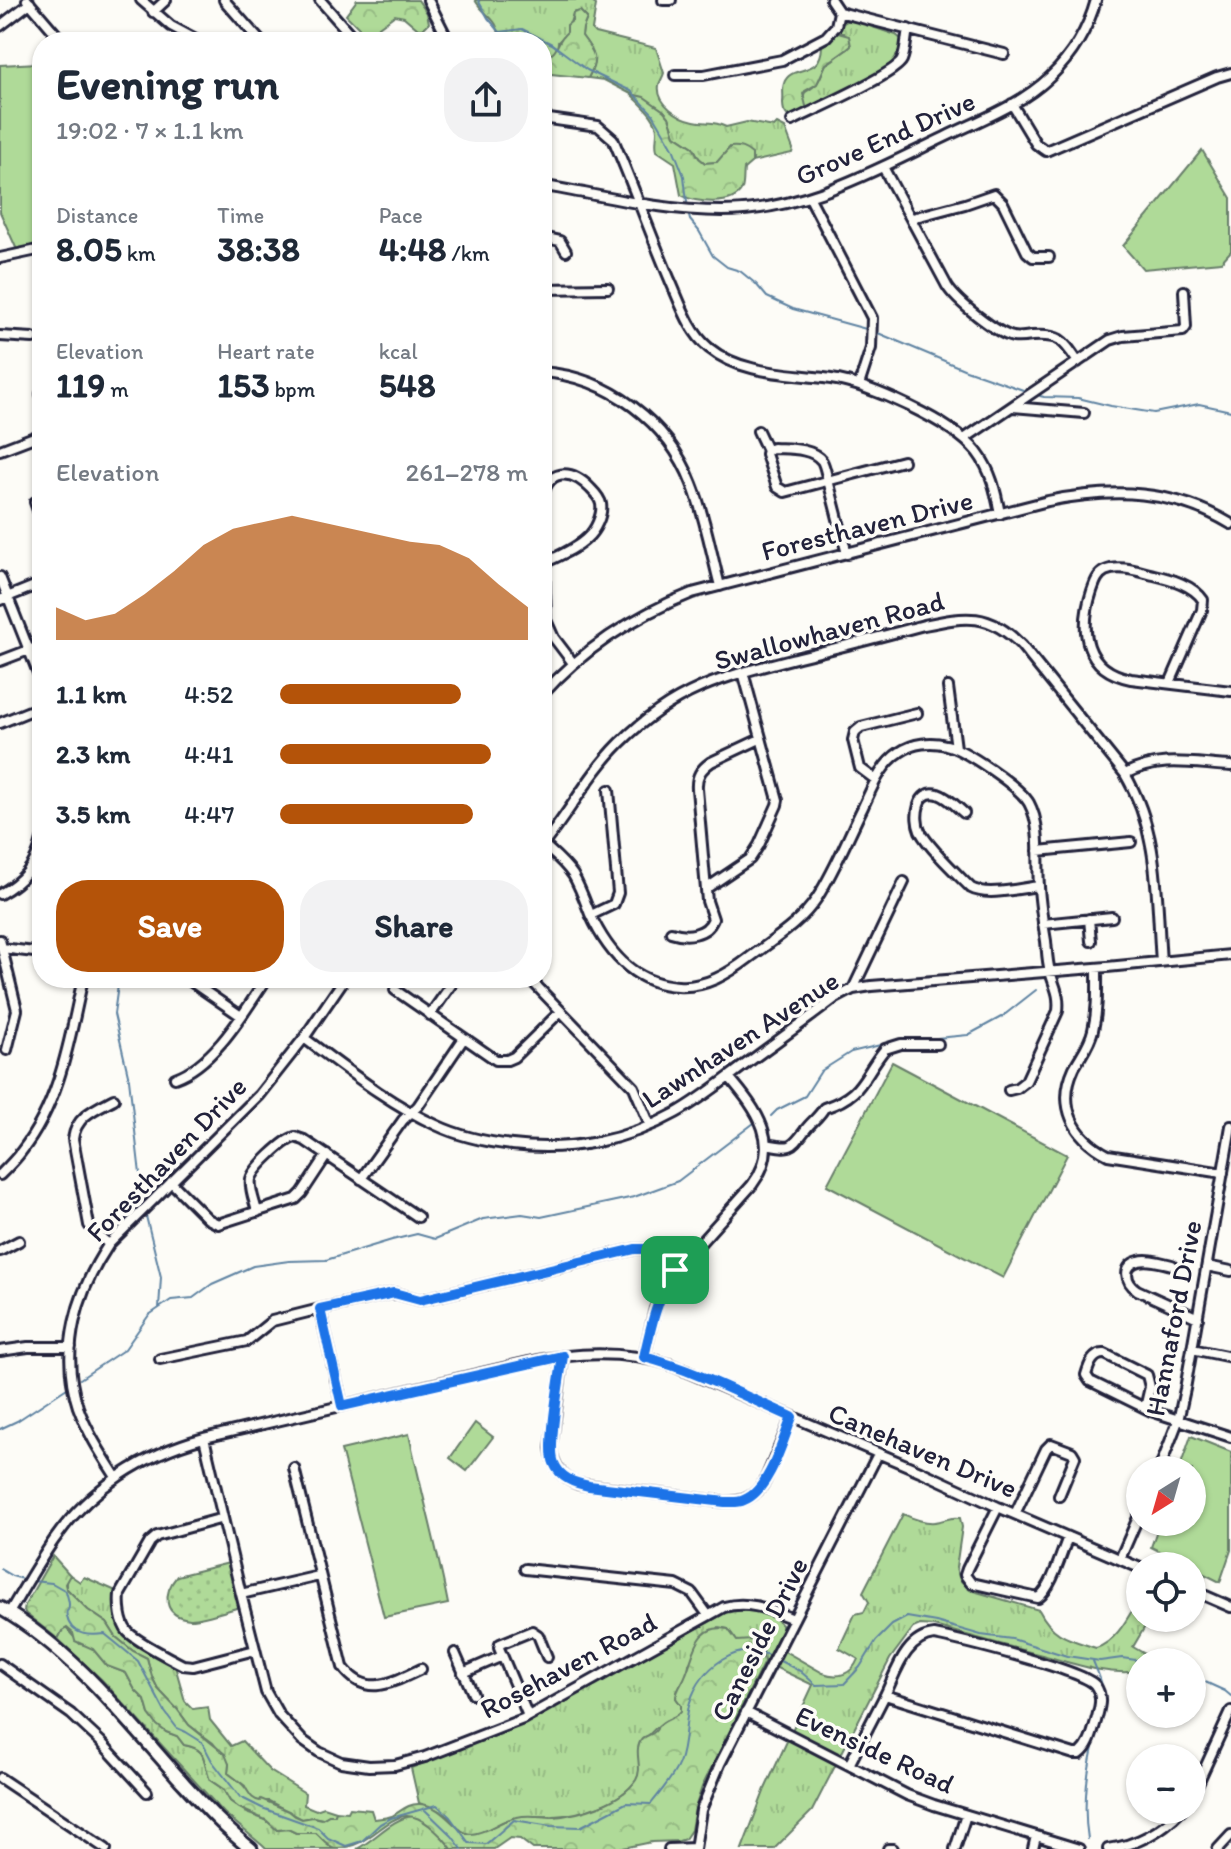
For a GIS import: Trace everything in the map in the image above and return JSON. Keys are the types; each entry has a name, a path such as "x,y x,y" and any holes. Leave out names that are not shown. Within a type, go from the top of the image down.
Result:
{"main road":[{"path":"4,1610 77,1666 215,1816 251,1849"}],"street":[{"path":"141,0 182,32"},
{"path":"153,12 166,0"},
{"path":"224,0 252,32"},
{"path":"320,0 348,32"},
{"path":"428,0 444,32"},
{"path":"663,0 671,0"},
{"path":"831,0 839,12 1004,54"},
{"name":"Grove End Drive","path":"552,188 639,203 722,211 765,208 810,198 843,186 1012,104 1042,84 1079,41 1096,0"},
{"path":"0,26 29,2 54,32"},
{"path":"675,75 704,75 782,60 826,37 836,26 839,12"},
{"path":"792,121 896,67 903,58 908,29"},
{"path":"1012,104 1036,144 1046,151 1231,73"},
{"path":"552,119 598,126 613,139 682,307 709,348 736,364 859,385 885,394 930,418 964,439 977,452 988,470 1000,514"},
{"path":"883,167 956,299 1006,335 1057,337 1078,362"},
{"path":"912,218 994,194 1003,203 1027,252 1033,257 1049,257"},
{"path":"810,198 872,318 871,348 859,385"},
{"path":"552,239 560,241 566,251"},
{"path":"0,258 32,251"},
{"path":"552,289 608,288"},
{"path":"964,439 1117,338 1183,331 1186,327 1184,291"},
{"path":"0,336 32,338"},
{"path":"552,374 575,377 617,395 645,416 668,440 694,488 720,586"},
{"path":"1012,407 1084,413"},
{"path":"758,431 767,450 776,485 782,491 903,461"},
{"path":"0,438 2,449 32,438"},
{"path":"767,450 812,453 822,460 847,554"},
{"path":"552,478 562,474 572,475 583,481 601,506 594,530 588,538 552,558"},
{"name":"Foresthaven Drive","path":"552,685 573,663 638,617 692,593 1069,497 1121,493 1171,499 1228,522"},
{"path":"1228,522 1231,511"},
{"path":"1170,683 1202,610 1203,600 1193,589 1161,577 1114,568 1101,573 1094,584 1084,629 1091,652 1106,670 1121,677 1231,691"},
{"path":"0,577 4,598 32,658"},
{"path":"4,598 32,587"},
{"name":"Swallowhaven Road","path":"552,832 618,744 678,697 743,672 937,622 980,618 1003,629 1021,645 1125,774 1137,795 1151,842 1161,962"},
{"path":"552,634 573,663"},
{"path":"0,661 32,649"},
{"path":"707,888 750,859 778,800 743,672"},
{"path":"948,687 956,748"},
{"path":"0,723 32,710"},
{"path":"876,780 860,768 853,740 855,732 861,727 917,713"},
{"path":"671,932 688,935 706,930 713,916 707,901 698,775 711,762 760,739"},
{"path":"552,854 573,876 602,938 631,970 655,983 680,987 696,985 732,971 785,932 809,908 826,882 876,780 891,759 908,748 929,743 956,748 1015,787 1025,797 1033,814 1043,924 1050,972 1058,994 1058,1011 1026,1081 1009,1090"},
{"path":"1125,774 1142,765 1159,762 1231,766"},
{"path":"591,915 614,904 618,893 609,790"},
{"path":"964,813 949,800 931,794 921,800 916,817 920,831 929,843 971,888 988,892 1039,886"},
{"path":"1038,851 1131,842"},
{"path":"0,894 14,886 32,865"},
{"path":"853,989 904,882"},
{"path":"1043,924 1112,917"},
{"path":"1089,919 1091,941"},
{"path":"7,1050 17,1010 1,944 32,951"},
{"name":"Lawnhaven Avenue","path":"304,1038 412,1113 438,1126 460,1134 523,1147 580,1146 625,1135 689,1106 834,999 853,989 1231,955"},
{"path":"1097,968 1094,1028 1068,1085 1066,1099 1081,1135 1108,1155 1223,1173"},
{"path":"0,1175 22,1151 53,1094 65,1061 81,988"},
{"path":"200,988 241,1016"},
{"path":"175,1078 196,1068 209,1055 260,988"},
{"name":"Foresthaven Drive","path":"116,1477 93,1439 74,1389 71,1347 83,1289 109,1244 259,1095 338,988"},
{"path":"430,1015 449,988"},
{"path":"539,988 634,1087 650,1125"},
{"path":"395,990 496,1060 514,1057 561,1011"},
{"path":"361,1179 464,1038"},
{"path":"766,1144 783,1147 798,1141 806,1128 820,1117 824,1108 855,1091 885,1049 901,1044 938,1044"},
{"path":"644,1357 655,1309 675,1270 761,1174 767,1153 763,1130 753,1105 729,1077"},
{"path":"109,1244 89,1225 73,1139 75,1128 83,1117 114,1099"},
{"name":"Hannaford Drive","path":"1164,1456 1178,1421 1231,1126"},
{"path":"257,1212 252,1176 288,1139 295,1137 301,1138 418,1217"},
{"path":"171,1182 215,1223 299,1197 327,1155"},
{"path":"0,1251 19,1241"},
{"path":"160,1359 247,1341 272,1321 320,1309 394,1293 420,1300 642,1249 675,1270"},
{"path":"1172,1265 1137,1261 1130,1268 1127,1278 1137,1290 1198,1318"},
{"path":"1207,1266 1231,1271"},
{"path":"320,1309 342,1406"},
{"path":"0,1351 28,1347 71,1347"},
{"path":"1192,1349 1231,1357"},
{"name":"Canehaven Drive","path":"4,1610 25,1586 70,1520 116,1477 168,1448 563,1356 609,1353 669,1364 1126,1562"},
{"path":"1145,1408 1150,1387 1147,1375 1105,1354 1095,1356 1086,1375 1090,1381 1145,1408 1231,1437"},
{"path":"563,1356 552,1457 559,1471 578,1484 725,1502 745,1500 759,1491 765,1481 792,1417"},
{"name":"Rosehaven Road","path":"204,1438 266,1692 279,1715 302,1740 341,1762 382,1766 409,1761 528,1716 724,1607 745,1604 760,1606 794,1619"},
{"path":"1015,1514 1051,1444 1072,1452 1075,1457 1059,1496"},
{"name":"Caneside Drive","path":"695,1848 707,1792 878,1454"},
{"path":"294,1468 343,1667 361,1683 377,1686 421,1669"},
{"path":"998,1507 967,1569 965,1575 971,1583 1041,1597 1068,1537"},
{"path":"223,1518 161,1535 150,1542 120,1594 119,1603 130,1633 188,1666 255,1650"},
{"path":"1120,1559 1130,1536"},
{"path":"525,1569 676,1585 692,1593 708,1615"},
{"path":"241,1594 319,1576"},
{"path":"1206,1596 1231,1607"},
{"path":"528,1716 502,1656 500,1644 532,1631 538,1635 547,1657"},
{"path":"849,1765 885,1695 911,1646 926,1636 934,1635 1025,1658 1088,1679 1098,1690 1100,1705 1088,1746 1080,1754 1074,1754 885,1695"},
{"path":"455,1653 473,1694"},
{"path":"463,1673 502,1656"},
{"path":"0,1664 71,1714 147,1792"},
{"path":"1206,1767 1231,1711"},
{"name":"Evenside Road","path":"746,1712 907,1795 1079,1849"},
{"path":"0,1778 106,1849"},
{"path":"955,1849 966,1815"},
{"path":"1108,1849 1141,1841 1167,1824"},
{"path":"1218,1849 1231,1835"},
{"path":"1033,1849 1036,1836"},
{"path":"669,1849 695,1848"}],"green space":[{"path":"357,0 418,0 427,13 429,23 418,29 404,17 395,15 372,32 362,31 346,15"},
{"path":"475,0 589,0 596,5 592,30 595,33 656,48 664,73 659,92 670,109 688,119 726,127 747,122 774,127 777,124 785,128 792,153 752,162 753,159 705,163 693,147 675,135 664,111 604,80 588,78 594,56 582,36 587,18 580,11 573,13 567,33 558,42 557,51 552,56 552,32 499,32"},
{"path":"580,11 587,18 582,36 594,56 594,66 588,78 552,74 552,53 567,32 573,13"},
{"path":"847,21 896,35 901,39 898,53 883,71 805,111 805,92 818,81 826,64 848,49 844,33 838,33"},
{"path":"838,33 849,36 851,46 826,64 817,84 803,94 805,111 790,118 783,107 784,83 793,73 817,63 822,46"},
{"path":"32,63 32,245 17,250 0,212 0,65"},
{"path":"631,94 644,97 664,111 675,135 693,147 705,163 717,162 730,147 742,148 752,154 752,162 744,169 743,187 738,195 714,202 681,195 675,163 657,151 654,121"},
{"path":"1202,150 1231,198 1231,251 1221,262 1143,269 1123,246"},
{"path":"892,1062 1067,1155 1003,1278 827,1185"},
{"path":"475,1423 493,1437 467,1471 450,1458"},
{"path":"409,1434 448,1604 384,1617 341,1450"},
{"path":"1191,1436 1231,1452 1231,1550 1220,1582 1206,1575 1206,1552 1161,1552 1151,1547 1155,1536 1206,1536 1206,1456 1184,1456"},
{"path":"903,1514 931,1522 960,1518 962,1527 956,1568 960,1580 970,1590 1039,1610 1056,1632 1096,1648 1110,1640 1126,1620 1126,1632 1142,1632 1135,1648 1126,1648 1126,1672 1103,1671 934,1626 913,1628 890,1659 812,1811 774,1849 742,1849 765,1789 813,1685 764,1662 763,1649 737,1641 728,1629 719,1627 689,1664 676,1698 682,1711 663,1722 643,1742 638,1749 639,1776 611,1801 576,1813 511,1819 481,1833 470,1834 460,1830 441,1812 419,1803 411,1768 525,1723 727,1612 749,1610 771,1616 782,1625 774,1645 823,1673 834,1675 849,1672 858,1659 839,1648 855,1614 864,1612 869,1602 863,1592"},
{"path":"53,1556 70,1575 66,1588 88,1610 107,1623 116,1637 147,1658 158,1689 189,1725 225,1754 228,1773 254,1799 261,1799 302,1819 322,1819 335,1815 336,1811 348,1812 350,1808 371,1810 374,1819 383,1818 420,1804 436,1809 460,1830 471,1834 517,1817 553,1817 587,1810 620,1795 636,1780 639,1744 681,1711 677,1694 703,1635 717,1628 728,1629 737,1641 752,1640 761,1647 764,1662 702,1787 691,1830 685,1839 618,1849 533,1849 520,1839 510,1838 494,1849 452,1849 430,1826 417,1818 405,1816 350,1846 335,1848 316,1833 277,1830 266,1820 239,1808 223,1789 210,1780 201,1753 157,1725 149,1714 145,1700 135,1690 126,1673 107,1666 93,1649 75,1641 73,1633 67,1628 58,1639 26,1614 25,1605"},
{"path":"229,1563 240,1607 190,1619 170,1609 169,1589 177,1576"},
{"path":"70,1575 80,1582 84,1577 116,1591 120,1618 126,1628 142,1645 175,1666 185,1701 193,1709 208,1707 210,1720 231,1746 242,1741 270,1771 305,1793 304,1805 316,1810 324,1807 336,1811 335,1815 322,1819 302,1819 269,1801 250,1798 245,1786 228,1773 229,1764 213,1743 189,1725 158,1689 147,1658 116,1637 107,1623 88,1610 66,1588"},
{"path":"66,1628 80,1644 93,1649 107,1666 126,1673 135,1690 145,1700 149,1714 166,1732 201,1753 210,1780 223,1789 230,1801 249,1814 266,1820 277,1830 316,1833 339,1849 266,1849 224,1813 102,1680 58,1639"},
{"path":"413,1816 435,1830 452,1849 357,1849 391,1825"}],"waterway":[{"path":"478,0 500,32"},
{"path":"500,32 522,29 528,32"},
{"path":"552,44 587,70 631,91 653,114 673,148 684,176 687,202"},
{"path":"689,216 713,256 727,267 740,271 767,297 793,309 866,329"},
{"path":"878,333 1026,391"},
{"path":"1040,396 1078,398 1154,413 1199,404 1231,411"},
{"path":"118,988 114,1014 129,1079 143,1200"},
{"path":"916,1040 968,1035 1003,1016 1036,990"},
{"path":"771,1116 805,1096 821,1071 851,1052 893,1042"},
{"path":"80,1379 125,1349 149,1315 171,1300 193,1298 212,1284 253,1266 326,1260 417,1234 435,1239 483,1219 522,1214 541,1217 634,1197 678,1181 754,1123"},
{"path":"146,1216 161,1277 159,1308"},
{"path":"0,1429 67,1388"},
{"path":"0,1569 26,1580"},
{"path":"32,1581 52,1583 66,1591 69,1604 66,1612 73,1628 87,1635 105,1634 138,1661 165,1712 177,1728 202,1742 212,1761 240,1797 318,1828 328,1838 346,1846 362,1841 391,1818 437,1805 469,1843 486,1844 514,1820 580,1827 626,1803 651,1804 679,1763 690,1702 702,1678 711,1668 733,1655 758,1652 771,1656"},
{"path":"776,1659 800,1671 816,1685 844,1684 860,1667 876,1641 892,1625 907,1617 981,1635 1012,1639 1067,1656 1100,1661 1126,1659"},
{"path":"1093,1661 1103,1690 1103,1709"},
{"path":"1206,1682 1231,1696"},
{"path":"1088,1839 1087,1784 1097,1730"},
{"path":"424,1809 462,1849"}],"route":[{"path":"635,1249 646,1249 675,1270 655,1309 644,1357 669,1364 792,1417 765,1481 759,1491 745,1500 725,1502 571,1482 554,1464 551,1448 563,1356 342,1406 320,1309 394,1293 420,1300 635,1249"}]}
